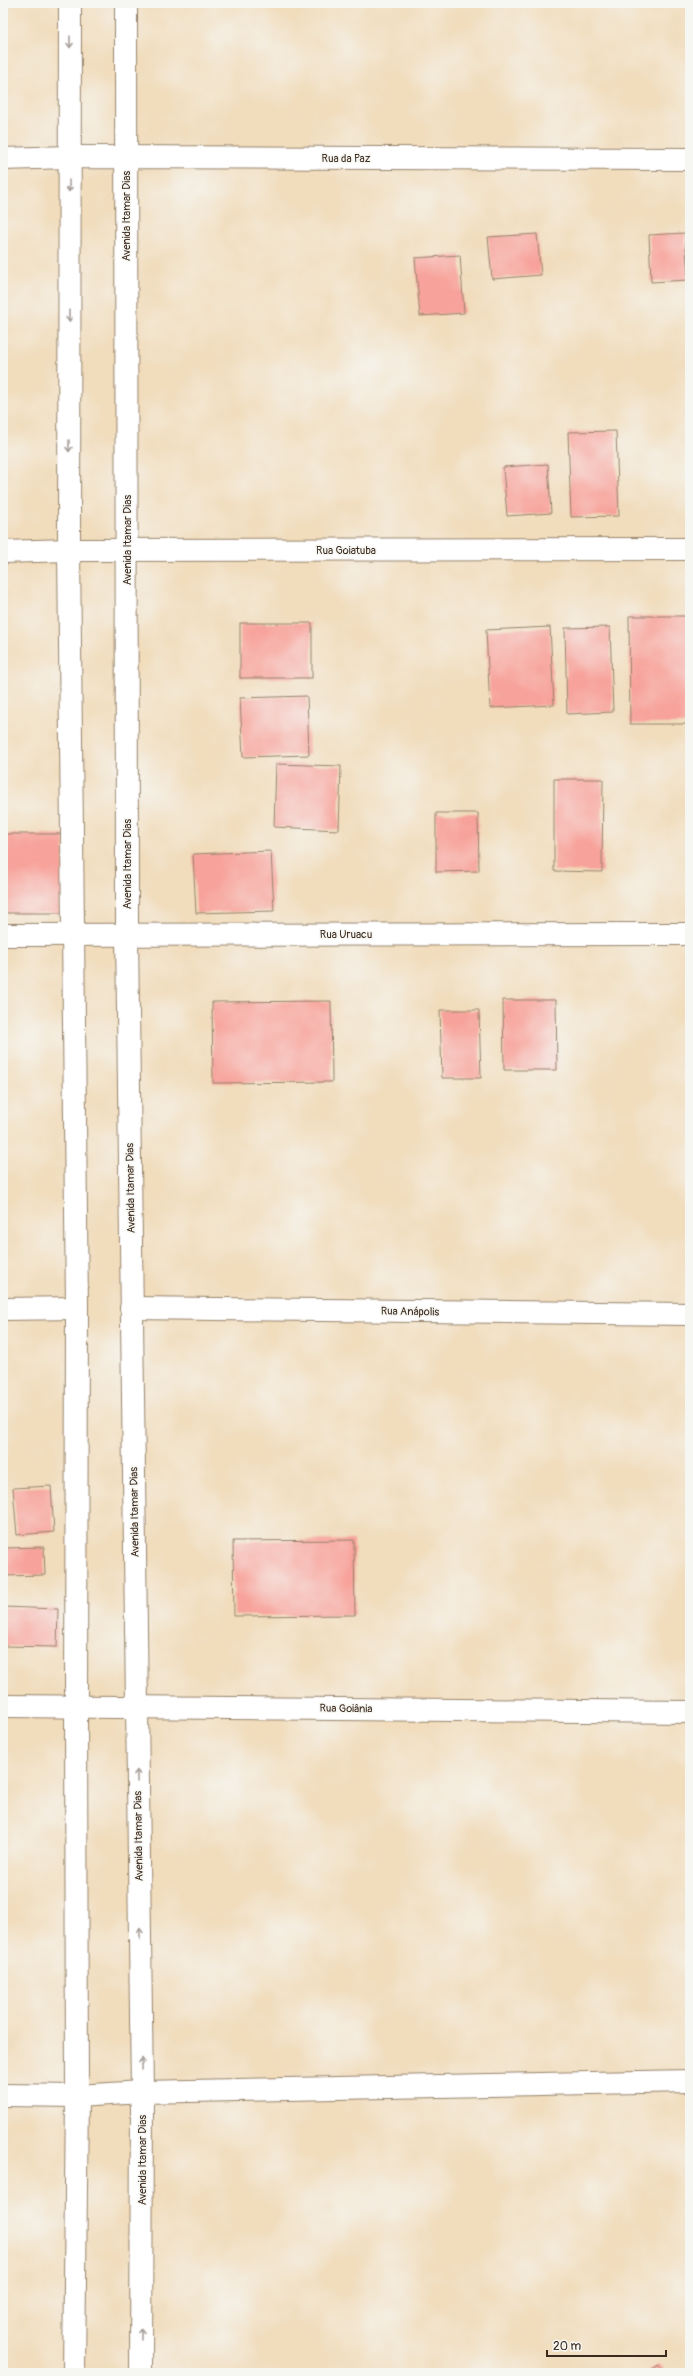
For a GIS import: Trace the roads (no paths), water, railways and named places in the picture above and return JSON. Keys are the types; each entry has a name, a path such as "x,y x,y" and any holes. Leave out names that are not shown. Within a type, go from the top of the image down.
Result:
{"street":[{"path":"70,3 69,550 77,1308 77,2096 74,2373"},
{"name":"Avenida Itamar Dias","path":"126,3 128,550 127,934 142,2092 141,2373"},
{"name":"Rua da Paz","path":"3,159 69,157 690,158"},
{"name":"Rua Goiatuba","path":"3,552 69,550 690,549"},
{"name":"Rua Uruacu","path":"3,935 690,934"},
{"path":"3,1309 77,1308"},
{"name":"Rua Anápolis","path":"131,1308 690,1314"},
{"name":"Rua Goiânia","path":"3,1706 76,1705 690,1712"},
{"path":"3,2096 77,2096 142,2092 690,2081"}]}
